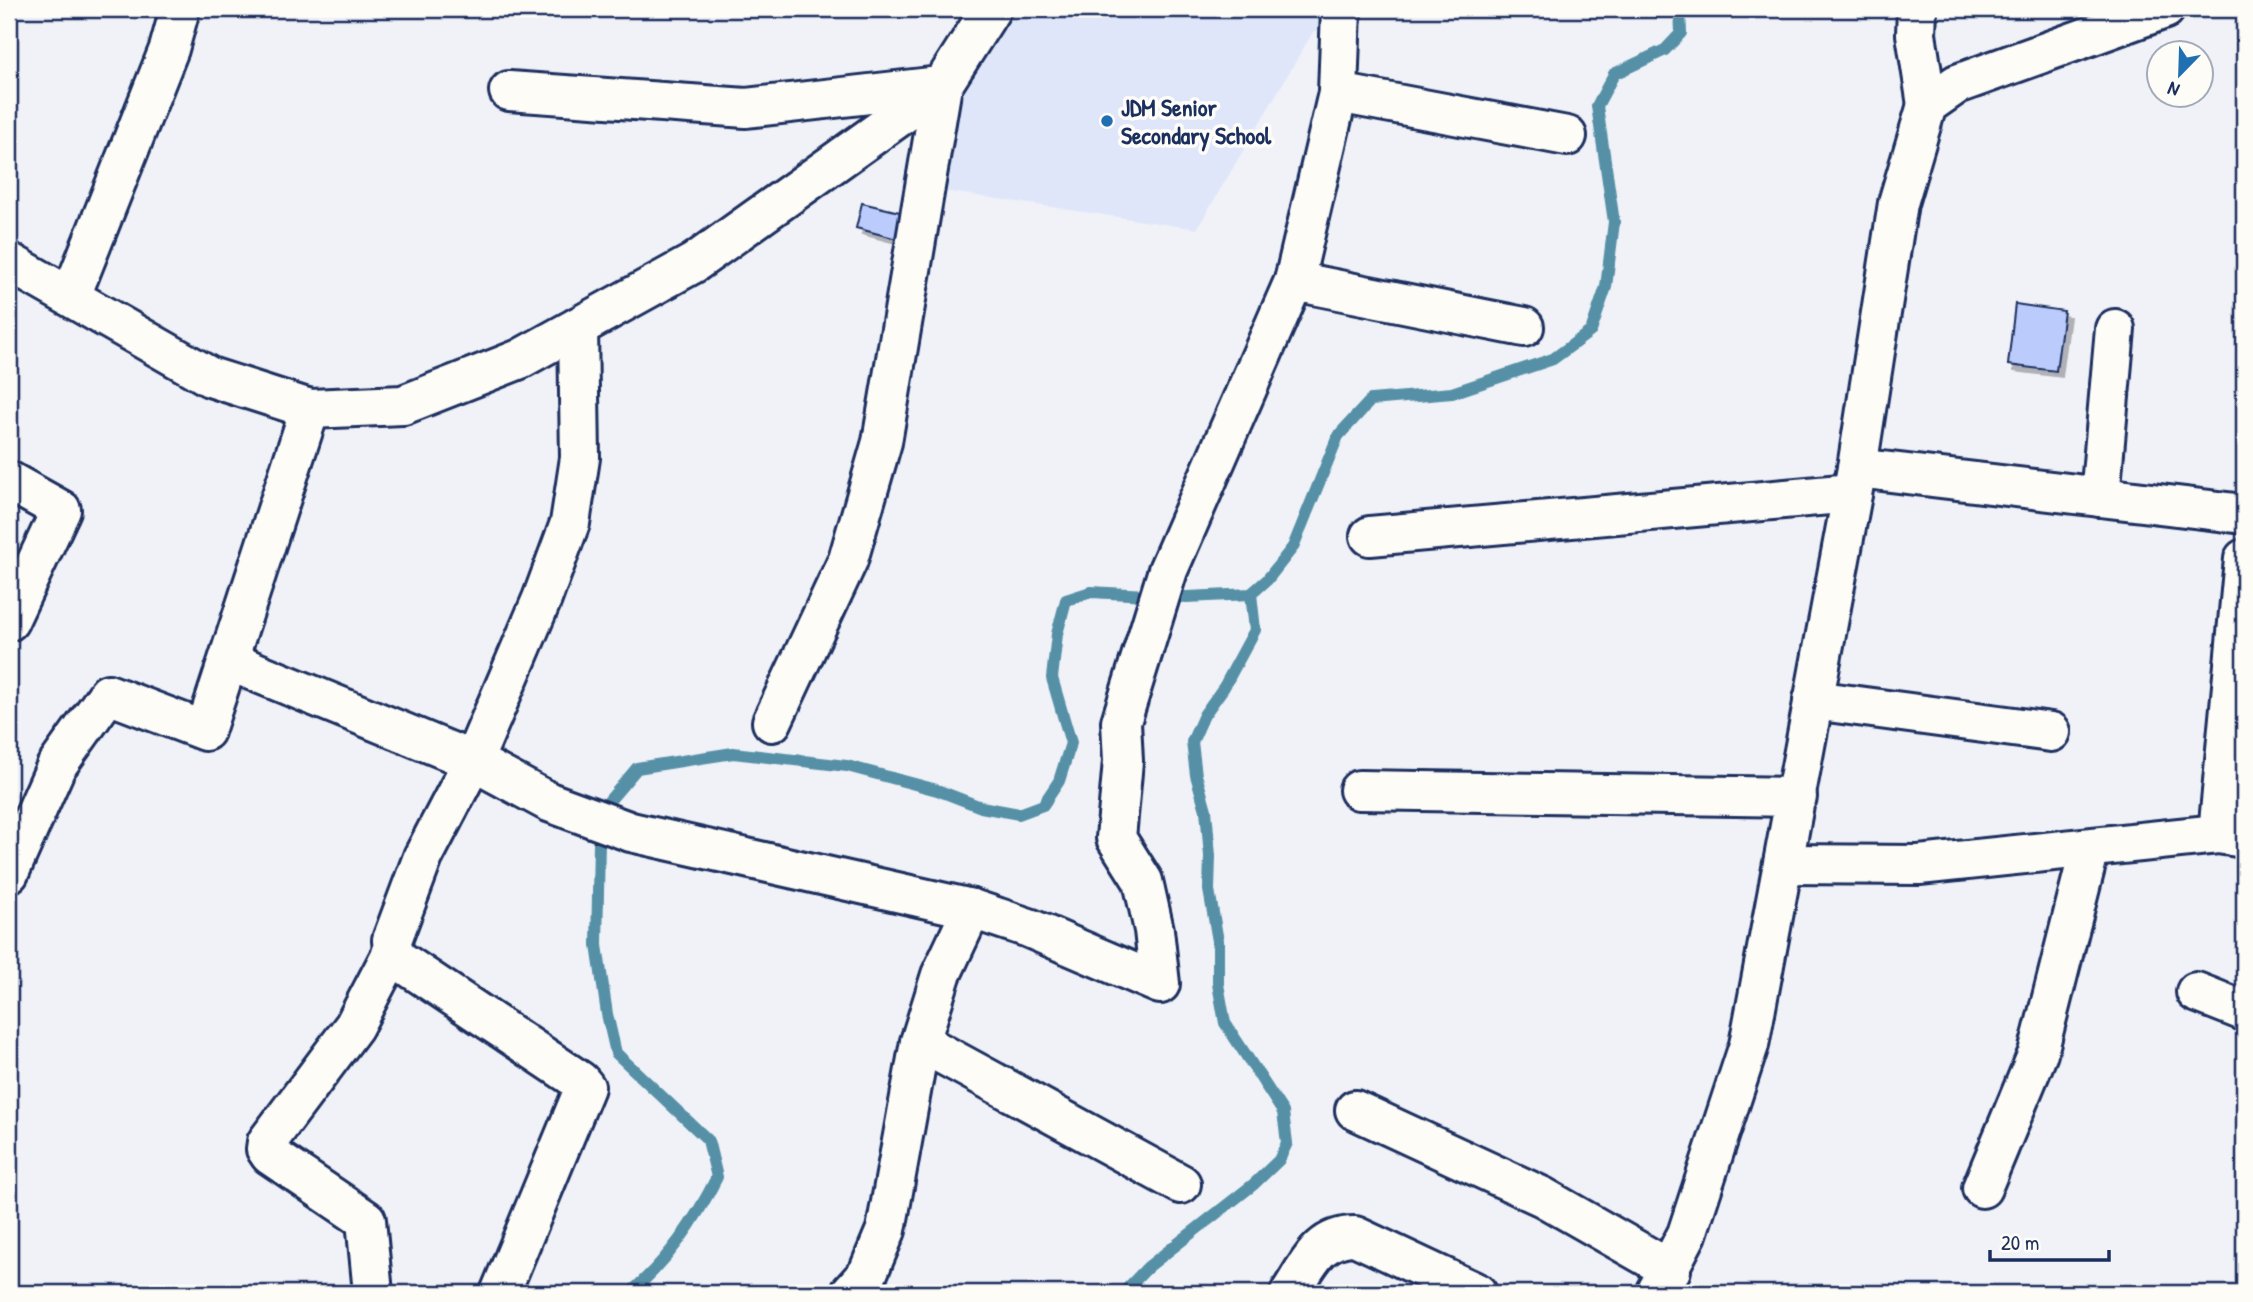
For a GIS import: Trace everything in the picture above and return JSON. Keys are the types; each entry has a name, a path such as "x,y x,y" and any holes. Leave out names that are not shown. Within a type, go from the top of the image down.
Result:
{"street":[{"path":"71,296 169,49 180,9"},
{"path":"10,266 71,296 210,377 310,409 403,405 520,359 694,263 942,86 991,9"},
{"path":"229,661 473,761 550,802 631,832 972,909 1029,928 1160,984 1154,930 1143,881 1116,838 1123,761 1121,722 1154,608 1168,570 1294,281 1338,93 1341,9"},
{"path":"1355,1110 1543,1197 1663,1282 1687,1234 1749,1045 1855,480 1898,202 1927,105 1916,34 1917,9"},
{"path":"1927,105 1958,84 2165,9"},
{"path":"509,91 746,108 942,86"},
{"path":"772,722 848,560 882,442 942,86"},
{"path":"1338,93 1567,136"},
{"path":"1294,281 1524,327"},
{"path":"500,1293 585,1087 580,1081 399,960 393,951 392,940 423,857 473,761 542,599 570,523 580,458 578,327"},
{"path":"2100,497 2115,329"},
{"path":"9,873 56,767 108,694 205,731 310,409"},
{"path":"1370,536 1855,480 2100,497 2244,514"},
{"path":"9,481 61,510 9,621"},
{"path":"1785,864 1919,865 2231,836 2244,559"},
{"path":"1814,700 2051,732"},
{"path":"1359,790 1797,797"},
{"path":"1982,1188 2038,1053 2090,848"},
{"path":"850,1293 868,1273 886,1230 920,1042 941,975 972,909"},
{"path":"373,1293 366,1220 270,1155 267,1142 354,1026 393,951"},
{"path":"2196,992 2244,1011"},
{"path":"920,1042 1181,1184"},
{"path":"1290,1293 1322,1246 1338,1236 1355,1236 1477,1293"}],"shaded area":[{"name":"JDM Senior Secondary School","path":"1011,9 1333,9 1332,25 1313,32 1197,229 937,190 971,52"}],"building":[{"path":"862,203 908,214 901,240 856,228"},
{"path":"2015,304 2064,311 2056,371 2008,365"}],"waterway":[{"path":"630,1293 680,1240 717,1177 708,1140 616,1053 607,1014 597,945 599,842 609,801 637,768 733,753 847,766 937,790 981,807 1019,814 1043,805 1059,781 1071,743 1052,678 1057,634 1066,600 1091,592 1187,597 1251,594 1267,580 1293,547 1338,436 1371,400 1452,393 1553,359 1591,331 1606,287 1614,222 1597,106 1614,74 1665,50 1681,33 1680,9"},
{"path":"1123,1293 1148,1267 1254,1184 1279,1160 1287,1143 1283,1112 1225,1023 1218,984 1218,941 1209,890 1210,856 1206,810 1196,775 1192,742 1204,715 1224,687 1255,630 1251,594"}],"place":[{"name":"JDM Senior Secondary School","path":"1107,121"}]}
